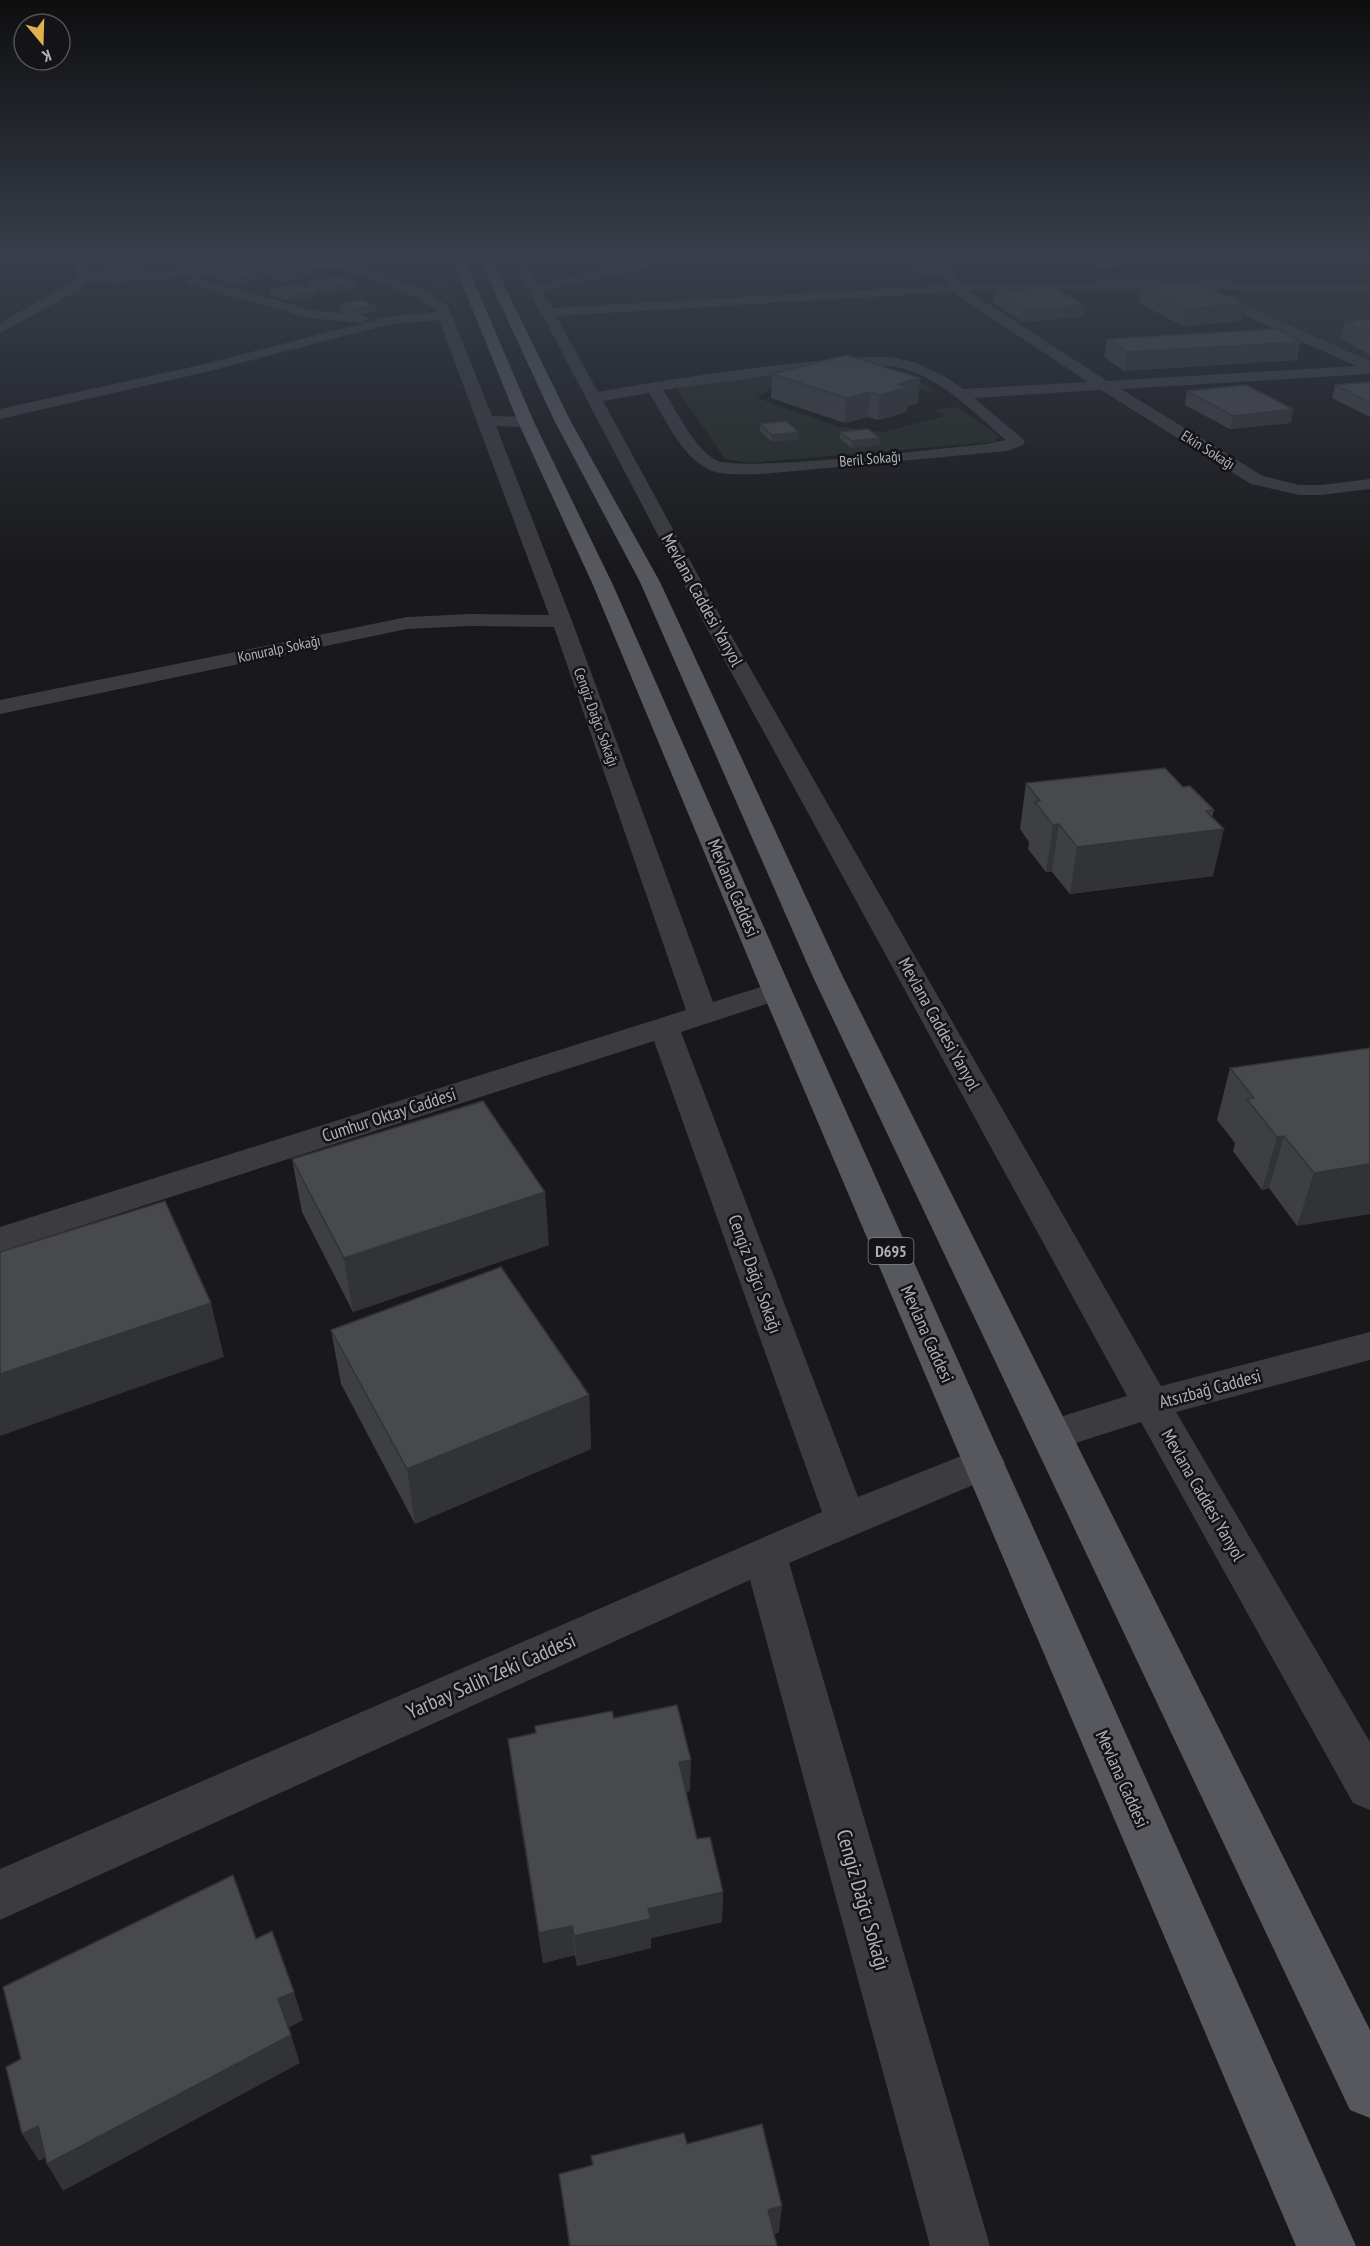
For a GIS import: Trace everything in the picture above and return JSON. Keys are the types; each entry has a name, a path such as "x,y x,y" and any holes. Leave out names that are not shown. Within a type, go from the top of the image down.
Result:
{"main road":[{"name":"Mevlana Caddesi","path":"501,361 526,422 603,585 777,990 1326,2246"},
{"path":"534,361 562,420 650,582 828,977 1370,2090"}],"street":[{"path":"0,414 234,361"},
{"name":"Cengiz Dağcı Sokağı","path":"463,361 562,621 703,1015"},
{"name":"Mevlana Caddesi Yanyol","path":"572,361 713,621 1151,1404 1370,1787"},
{"name":"Ekin Sokağı","path":"1070,361 1103,385 1257,480 1283,487 1321,490 1370,484"},
{"path":"1352,361 1370,369"},
{"path":"592,398 653,386 762,371 895,362 916,368 958,394 1370,369"},
{"name":"Beril Sokağı","path":"653,386 693,449 709,463 722,468 762,469 986,449 1007,446 1017,441 958,394"},
{"path":"486,421 526,422"},
{"name":"Konuralp Sokağı","path":"0,707 407,623 449,620 562,621"},
{"name":"Cumhur Oktay Caddesi","path":"0,1240 777,990"},
{"name":"Cengiz Dağcı Sokağı","path":"663,1028 846,1521"},
{"name":"Atsızbağ Caddesi","path":"1051,1435 1151,1404 1370,1346"},
{"name":"Yarbay Salih Zeki Caddesi","path":"0,1895 765,1554 984,1463"},
{"name":"Cengiz Dağcı Sokağı","path":"765,1554 960,2246"}],"shaded area":[{"path":"882,367 901,370 936,392 903,388 775,385 757,398 839,427 882,432 945,416 934,410 957,407 1000,437 993,442 748,463 725,459 677,389 693,383"}],"building":[{"path":"823,361 865,361 920,378 898,384 908,387 880,395 870,392 846,398 772,374"},
{"path":"1370,382 1370,402 1335,385"},
{"path":"1246,385 1293,409 1233,416 1187,391"},
{"path":"786,421 799,432 772,435 760,424"},
{"path":"868,429 880,438 852,441 840,432"},
{"path":"1165,768 1183,787 1190,786 1214,810 1206,811 1224,829 1077,847 1059,824 1053,825 1035,802 1040,801 1026,783"},
{"path":"1370,1048 1370,1164 1314,1173 1284,1136 1277,1137 1247,1099 1254,1098 1230,1068"},
{"path":"483,1101 545,1192 344,1258 292,1159"},
{"path":"165,1201 211,1303 0,1374 0,1252"},
{"path":"501,1267 589,1395 407,1469 331,1330"},
{"path":"677,1705 691,1760 679,1762 697,1839 710,1837 723,1892 648,1909 651,1919 574,1936 572,1926 539,1933 508,1739 536,1733 535,1726 612,1711 614,1718"},
{"path":"233,1875 256,1939 272,1931 294,1992 278,1999 291,2035 47,2164 38,2126 22,2134 6,2067 21,2059 3,1987"},
{"path":"762,2124 782,2206 768,2210 777,2246 570,2246 559,2174 593,2165 591,2156 684,2133 687,2144"}]}
